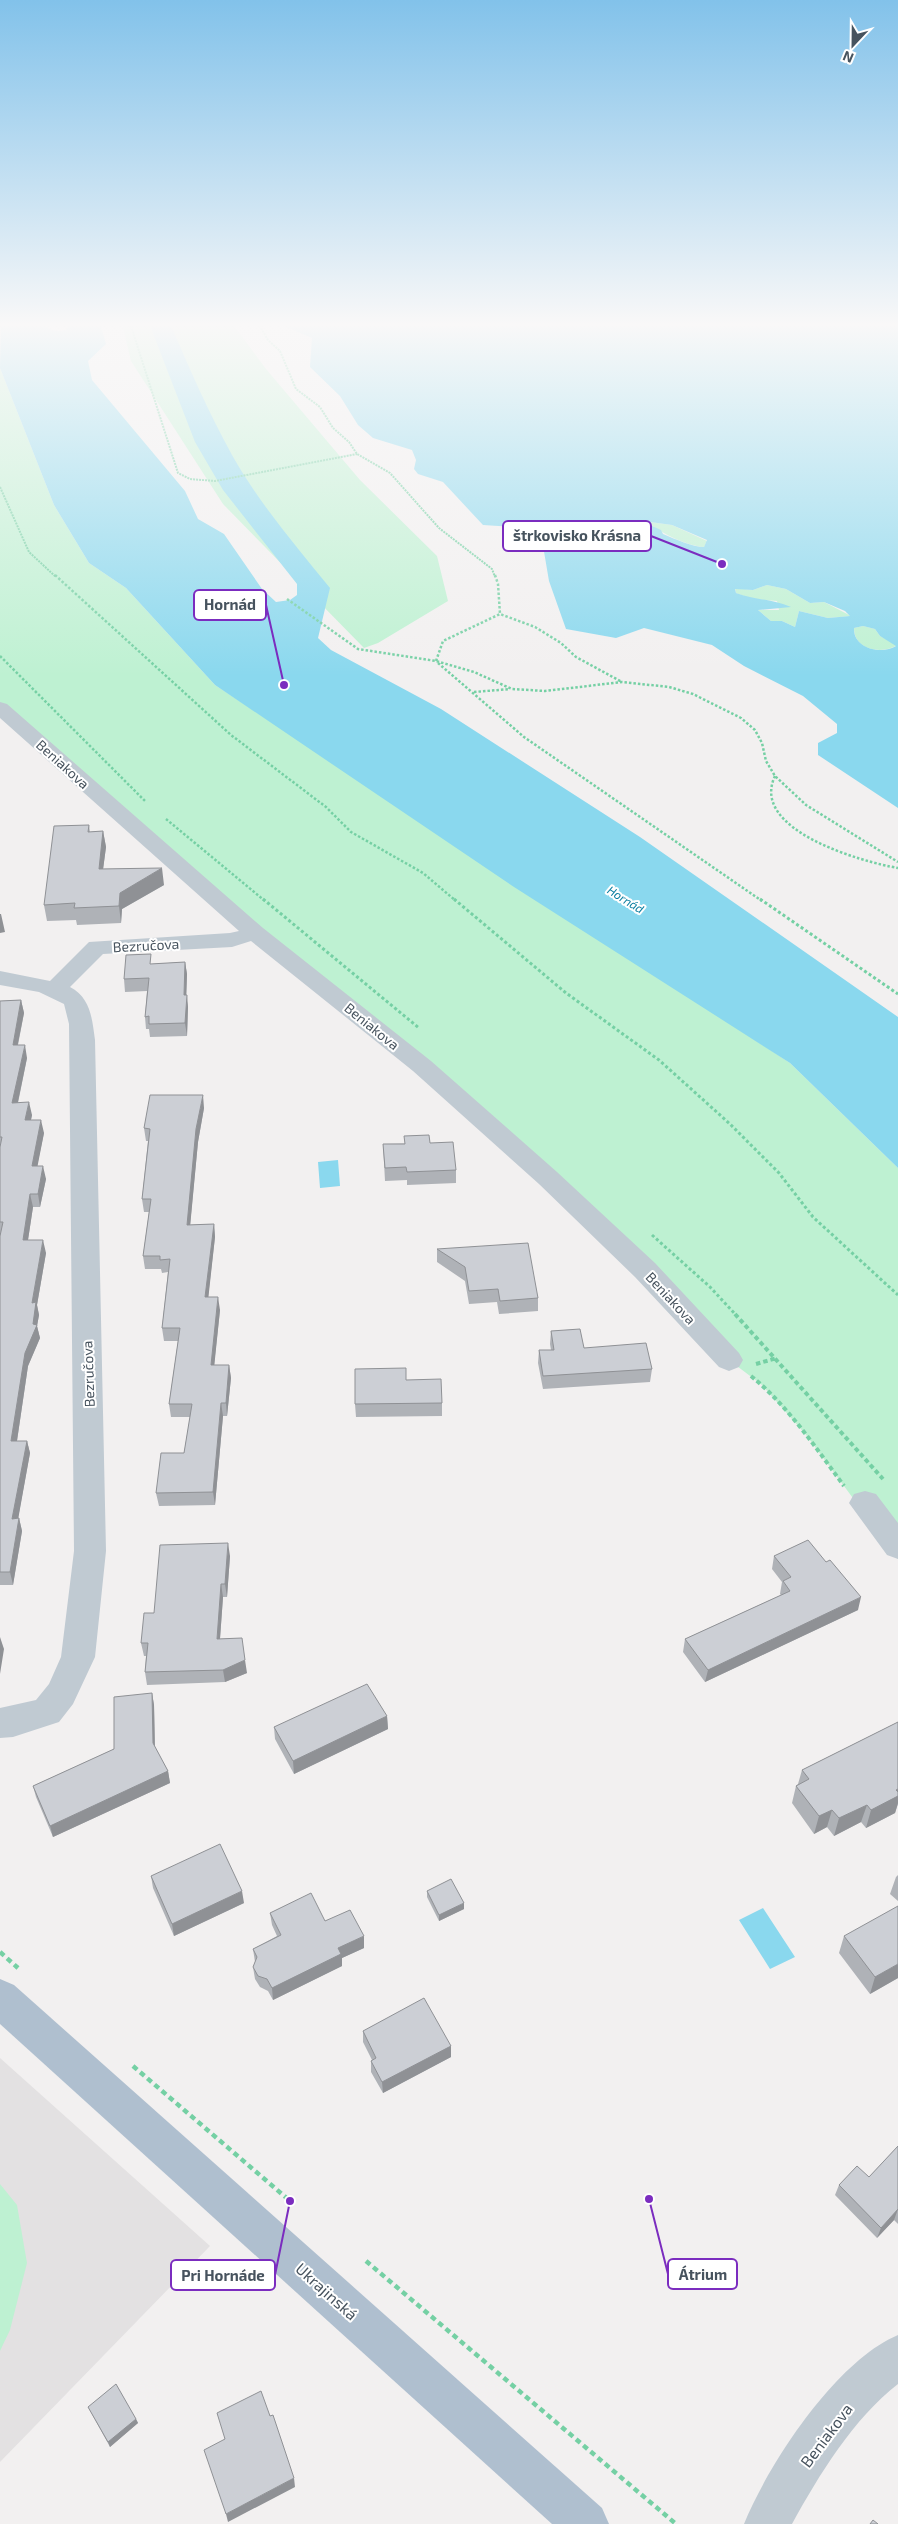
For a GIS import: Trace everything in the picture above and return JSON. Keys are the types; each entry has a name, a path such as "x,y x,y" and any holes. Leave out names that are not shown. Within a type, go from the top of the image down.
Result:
{"main road":[{"name":"Ukrajinská","path":"11,1985 586,2524"}],"street":[{"name":"Beniakova","path":"0,708 255,933 422,1066 548,1178 645,1270 739,1367"},
{"name":"Bezručova","path":"54,990 97,947 232,940 255,933"},
{"name":"Bezručova","path":"0,978 31,983 54,990 72,999 77,1010 83,1040 90,1551 78,1657 61,1694 47,1712 13,1722 0,1723"},
{"path":"865,1502 898,1546"},
{"name":"Beniakova","path":"767,2524 781,2498 831,2423 884,2366 898,2357"}],"path":[{"path":"168,441 178,473 190,479 215,481 357,454"},
{"path":"348,441 357,454 390,474 439,528 492,568 498,584 500,614"},
{"path":"0,487 29,552 231,735 326,808 351,832 423,873 566,993 659,1060 730,1124 779,1173 813,1217 898,1295"},
{"path":"287,599 324,623 358,649 436,661 474,672 512,689"},
{"path":"436,661 443,641 500,614 535,628 561,643 576,657 622,682"},
{"path":"436,661 524,737 898,994"},
{"path":"473,692 512,689 544,691 622,682 669,687 693,694 741,718 758,737 766,761 775,776 786,788 828,821 898,862"},
{"path":"775,776 770,790 774,803 782,816 795,829 815,842 848,857 898,868"},
{"path":"739,1367 762,1385 807,1436 842,1484 865,1502"},
{"path":"0,1952 11,1985"},
{"path":"126,2060 290,2201"},
{"path":"366,2261 676,2524"}],"shaded area":[{"path":"0,2058 210,2246 0,2462"}],"green space":[{"path":"0,441 29,441 54,505 89,563 126,588 215,685 790,1063 898,1168 898,1559 807,1436 762,1385 729,1360 645,1270 0,708"},
{"path":"182,441 327,441 360,480 437,556 448,601 378,643 364,648 223,504"},
{"path":"650,522 672,525 707,541 704,547 676,539 662,532 650,524"},
{"path":"767,585 786,589 810,603 824,602 851,616 828,618 799,611 795,627 782,621 771,621 758,610 779,610 777,601 752,599 736,593 735,588 753,590"},
{"path":"863,626 875,629 880,636 897,645 884,650 864,646 855,635 854,628"},
{"path":"0,2184 17,2205 27,2263 10,2330 0,2351"}],"water":[{"path":"29,441 143,441 185,491 198,519 224,534 262,589 276,602 290,600 297,595 297,584 223,490 195,441 225,441 254,490 330,588 318,638 331,650 441,709 640,837 898,1017 898,1168 790,1063 514,887 215,685 126,588 89,563 54,505"},
{"path":"382,441 898,441 898,808 818,755 818,743 837,733 837,724 803,696 744,666 712,645 644,628 616,638 566,629 549,581 541,534 516,527 483,525 443,482 418,474 414,469 416,460 412,450","holes":["650,522 672,525 707,540 704,547 689,544 663,534 661,530 650,525","767,585 786,589 810,603 824,602 845,611 850,616 828,618 799,611 795,627 782,621 771,621 758,610 791,607 736,593 735,589 753,590","863,626 875,629 880,636 896,646 890,649 876,650 863,645 858,641 854,628"]},
{"path":"338,1160 340,1186 320,1188 318,1162"},
{"path":"763,1908 795,1957 770,1969 739,1920"}],"building":[{"path":"89,825 88,832 103,831 99,869 162,868 120,893 119,906 74,908 75,903 44,905 54,826"},
{"path":"151,954 150,964 185,962 184,995 187,995 185,1023 149,1024 149,1016 145,1017 149,978 124,979 126,955"},
{"path":"21,1000 13,1045 25,1045 12,1103 29,1102 25,1120 41,1120 32,1166 43,1166 38,1194 30,1194 23,1240 43,1240 32,1303 36,1302 33,1324 37,1325 25,1353 11,1441 27,1441 12,1519 19,1518 10,1572 0,1572 0,1236 3,1222 0,1222 0,1147 2,1137 0,1137 0,1001"},
{"path":"150,1095 203,1095 196,1129 187,1225 214,1224 205,1297 218,1297 211,1365 229,1365 226,1403 221,1403 213,1492 156,1493 161,1453 184,1453 192,1404 169,1404 180,1328 162,1328 170,1259 160,1260 160,1256 143,1256 151,1199 142,1199 150,1129 144,1128"},
{"path":"429,1135 430,1143 453,1142 456,1170 407,1172 406,1167 385,1168 383,1144 405,1144 404,1136"},
{"path":"528,1243 538,1298 500,1301 498,1289 469,1291 465,1267 437,1249"},
{"path":"580,1329 584,1348 646,1343 652,1369 543,1376 539,1350 554,1350 551,1331"},
{"path":"406,1368 406,1380 441,1379 442,1403 355,1404 355,1369"},
{"path":"808,1540 826,1562 830,1560 861,1597 708,1670 685,1639 790,1591 783,1581 791,1577 774,1556"},
{"path":"228,1543 225,1584 221,1584 217,1639 242,1638 245,1660 223,1670 145,1672 148,1643 141,1643 144,1613 154,1613 160,1545"},
{"path":"367,1684 387,1716 293,1761 274,1727"},
{"path":"152,1693 153,1743 168,1771 50,1826 33,1786 114,1749 114,1697"},
{"path":"898,1722 898,1789 896,1790 898,1796 871,1810 867,1805 839,1818 832,1810 819,1816 796,1786 809,1779 802,1770"},
{"path":"220,1844 242,1891 172,1924 151,1876"},
{"path":"451,1879 464,1903 439,1915 427,1891"},
{"path":"311,1893 325,1921 350,1910 364,1936 338,1948 341,1954 272,1988 267,1979 258,1976 253,1967 257,1957 253,1949 281,1935 270,1913"},
{"path":"898,1906 898,1964 875,1977 844,1936"},
{"path":"424,1998 451,2046 382,2082 371,2061 376,2058 363,2031"},
{"path":"898,2146 898,2209 881,2228 839,2185 857,2166 869,2177"},
{"path":"116,2384 136,2419 108,2442 88,2407"},
{"path":"261,2391 270,2416 273,2415 294,2478 226,2514 204,2450 225,2439 217,2413"},
{"path":"873,2520 878,2524 870,2524"}],"place":[{"name":"štrkovisko Krásna","path":"722,564"},
{"name":"Hornád","path":"284,685"},
{"name":"Átrium","path":"649,2199"},
{"name":"Pri Hornáde","path":"290,2201"}]}
